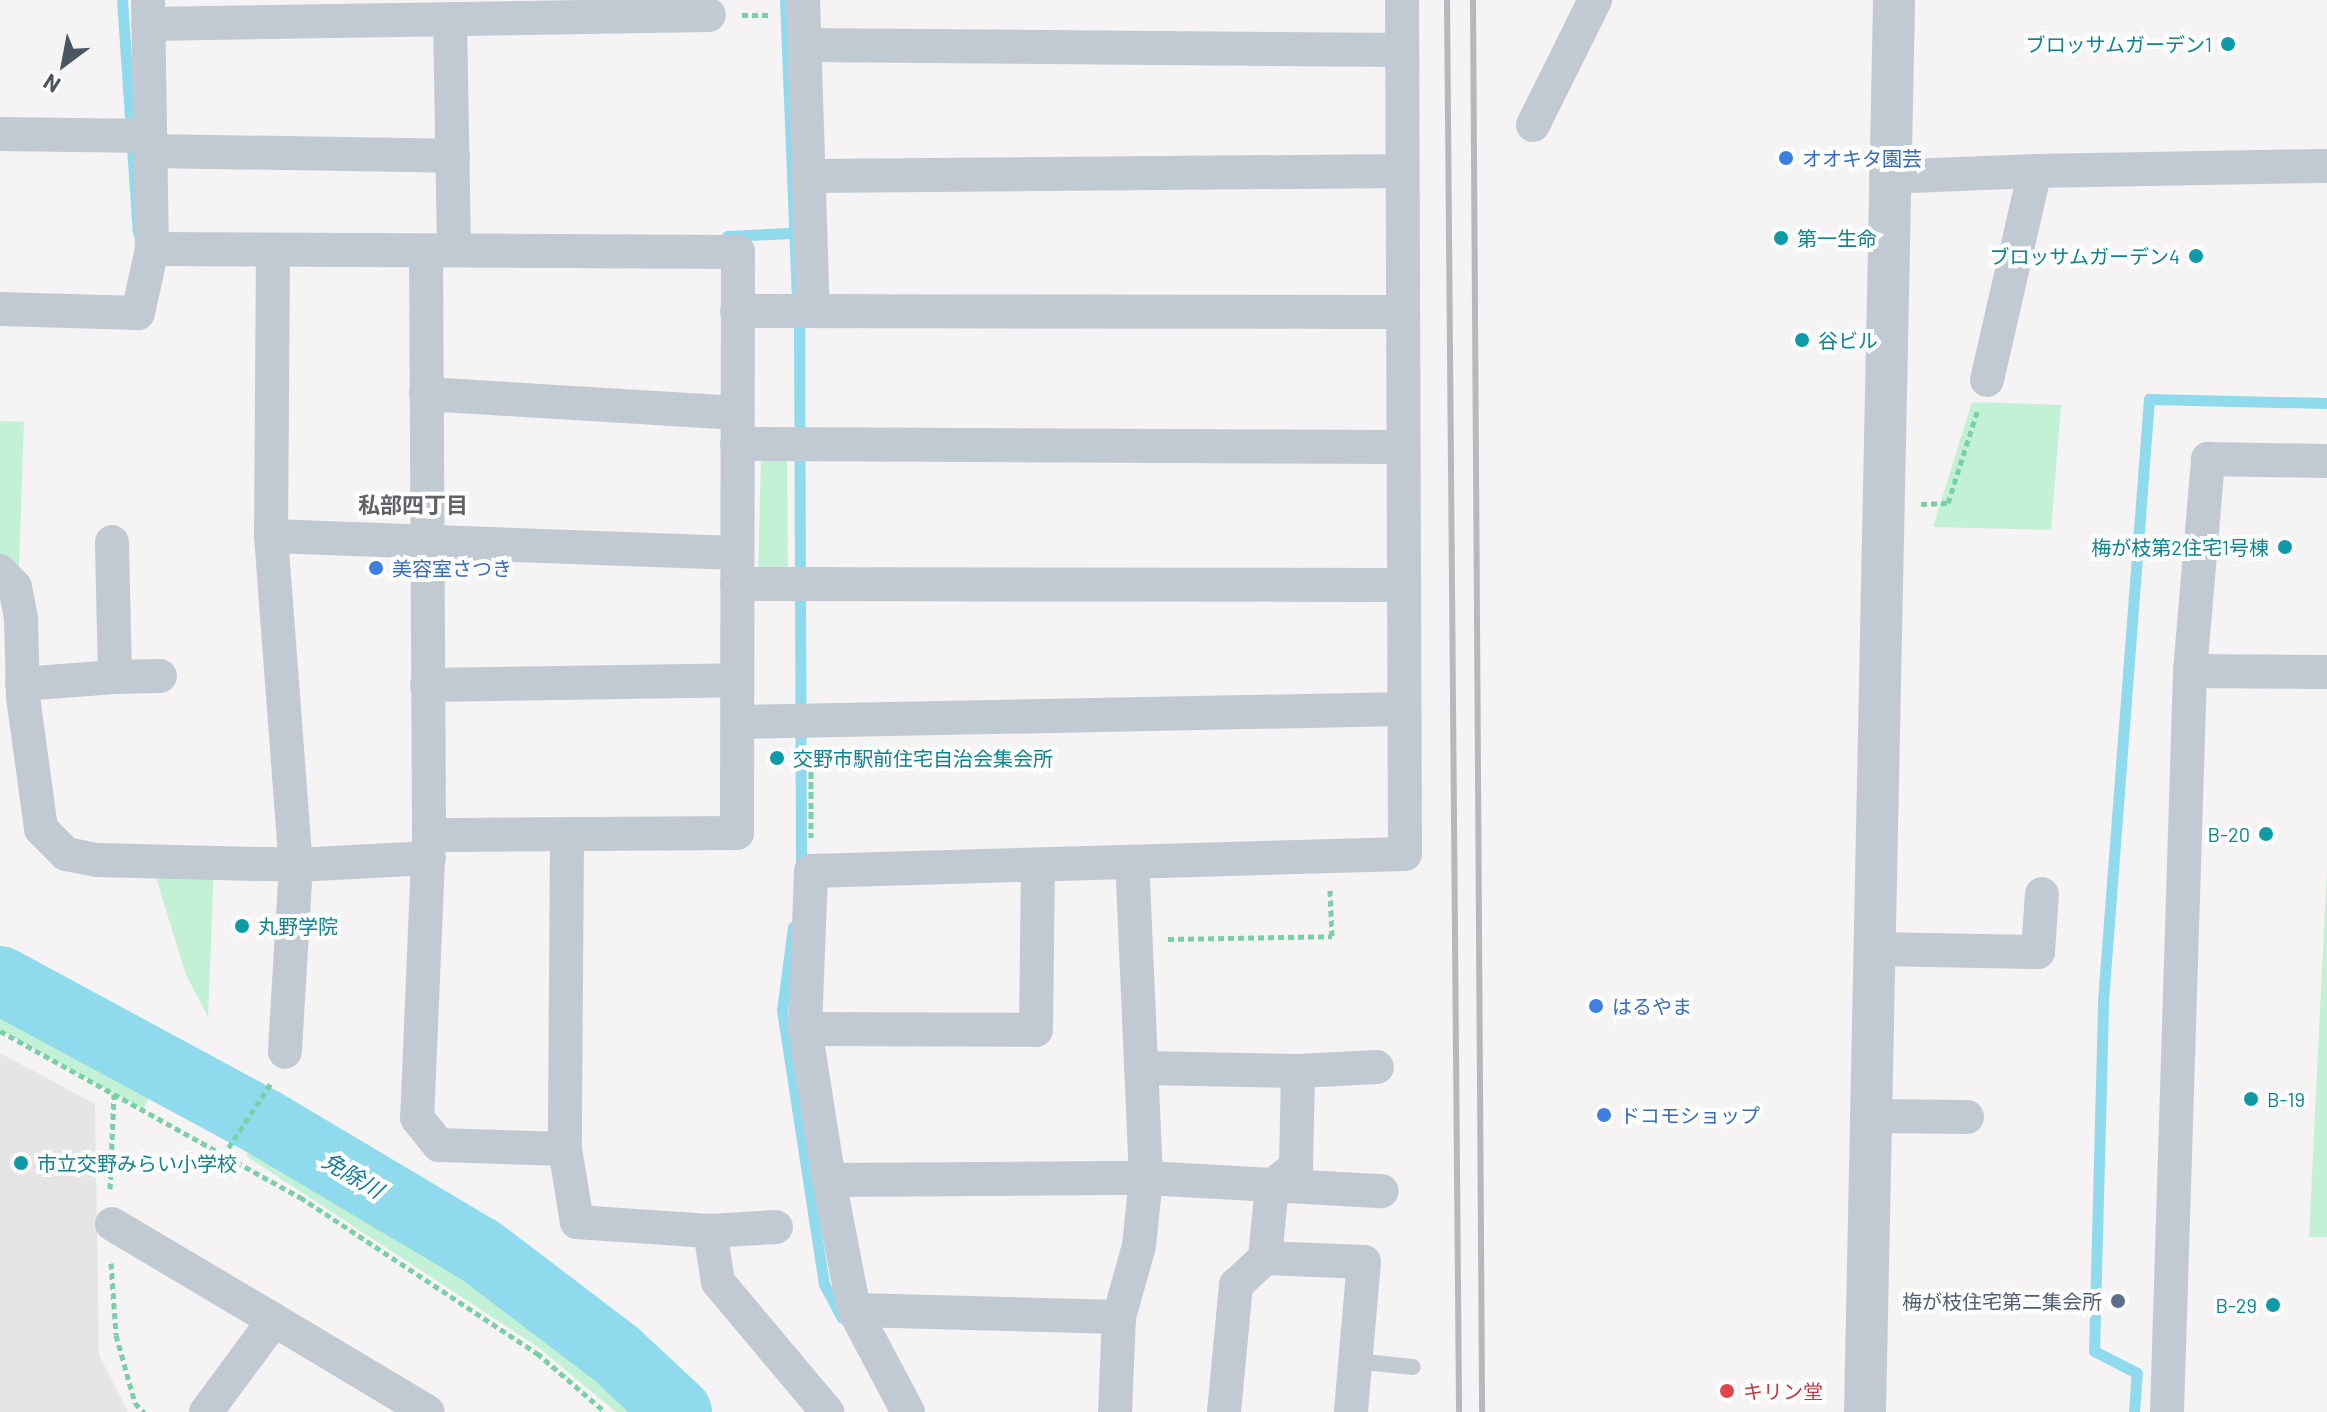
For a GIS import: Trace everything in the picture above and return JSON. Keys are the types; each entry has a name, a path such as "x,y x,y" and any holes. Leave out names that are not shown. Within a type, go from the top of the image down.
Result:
{"street":[{"path":"803,0 812,311"},
{"path":"908,1412 854,1310 829,1180 805,1029 811,871 1405,854 1402,0"},
{"path":"1533,125 1595,0"},
{"path":"1865,1412 1876,949 1886,177 1894,0"},
{"path":"0,309 138,313 152,248 148,12 450,19 709,15"},
{"path":"450,19 453,156 447,241 426,394 429,846 417,1118 439,1145 565,1149"},
{"path":"805,45 1402,50"},
{"path":"0,134 102,135 149,141 453,156"},
{"path":"1886,177 2327,166"},
{"path":"809,176 1402,171"},
{"path":"1987,380 2035,171"},
{"path":"0,571 15,587 22,684 41,829 66,854 97,860 296,865 429,846 737,833 741,722 737,680 738,252 447,241 273,251 152,248"},
{"path":"273,251 271,536 296,865 285,1052"},
{"path":"737,311 1403,312"},
{"path":"426,394 737,428 785,443 1403,447"},
{"path":"2167,1412 2190,671 2208,459 2327,461"},
{"path":"271,536 425,542 737,568 788,586 1404,585"},
{"path":"112,542 115,677"},
{"path":"2190,671 2327,672"},
{"path":"22,684 160,676"},
{"path":"427,685 737,680"},
{"path":"741,722 1404,709"},
{"path":"567,838 565,1149 577,1222 710,1231 776,1227"},
{"path":"1115,1412 1119,1317 1139,1246 1146,1178 1132,862"},
{"path":"805,1029 1036,1030 1038,865"},
{"path":"1876,949 2038,952 2042,894"},
{"path":"1141,1068 1298,1071 1377,1067"},
{"path":"1224,1412 1236,1285 1265,1258 1272,1186 1296,1167 1298,1071"},
{"path":"1872,1116 1967,1117"},
{"path":"829,1180 1146,1178 1382,1191"},
{"path":"112,1224 274,1320 392,1403 428,1412"},
{"path":"710,1231 718,1282 827,1412"},
{"path":"1265,1258 1364,1262 1351,1412"},
{"path":"854,1310 1119,1317"},
{"path":"206,1412 274,1320"}],"lane":[{"path":"1355,1361 1413,1367"}],"path":[{"path":"1909,504 1948,503 1987,380"},
{"path":"800,721 811,871"},
{"path":"1135,940 1332,936 1329,857"},
{"path":"0,1031 300,1197 537,1353 605,1412"},
{"path":"223,1156 268,1089"}],"shaded area":[{"path":"0,1053 95,1104 99,1355 128,1412 0,1412"}],"green space":[{"path":"1972,402 2061,405 2051,530 1933,527"},
{"path":"0,421 24,422 19,568 0,567"},
{"path":"761,457 787,457 788,579 758,576"},
{"path":"214,862 208,1017 186,975 154,871"},
{"path":"2327,868 2327,1237 2309,1237"},
{"path":"0,988 161,1077 143,1110 0,1030"},
{"path":"261,1130 467,1258 611,1355 668,1412 616,1412 538,1347 246,1156"}],"waterway":[{"path":"122,0 138,232"},
{"path":"785,0 797,295"},
{"path":"727,236 790,233"},
{"path":"799,316 801,870"},
{"path":"2134,1412 2137,1373 2094,1351 2103,1001 2149,399 2327,403"},
{"path":"793,927 782,1010 824,1284 842,1318"},
{"name":"免除川","path":"0,980 263,1122 479,1250 616,1354 678,1412"}],"railway":[{"path":"1447,0 1459,1412"},
{"path":"1473,0 1482,1412"}],"place":[{"name":"ブロッサムガーデン1","path":"2228,44"},
{"name":"オオキタ園芸","path":"1786,158"},
{"name":"第一生命","path":"1781,238"},
{"name":"ブロッサムガーデン4","path":"2196,256"},
{"name":"谷ビル","path":"1802,340"},
{"name":"梅が枝第2住宅1号棟","path":"2285,547"},
{"name":"美容室さつき","path":"376,568"},
{"name":"交野市駅前住宅自治会集会所","path":"777,758"},
{"name":"B-20","path":"2266,834"},
{"name":"丸野学院","path":"242,926"},
{"name":"はるやま","path":"1596,1006"},
{"name":"B-19","path":"2251,1099"},
{"name":"ドコモショップ","path":"1604,1115"},
{"name":"市立交野みらい小学校","path":"21,1163"},
{"name":"梅が枝住宅第二集会所","path":"2118,1301"},
{"name":"B-29","path":"2273,1305"},
{"name":"キリン堂","path":"1727,1391"}],"district":[{"name":"私部四丁目","path":"413,505"}]}
